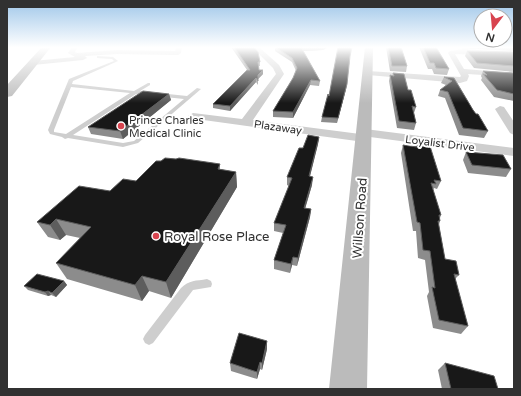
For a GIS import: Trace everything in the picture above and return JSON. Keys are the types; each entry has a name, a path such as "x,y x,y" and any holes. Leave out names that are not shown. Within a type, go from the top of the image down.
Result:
{"street":[{"path":"7,93 35,65"},
{"path":"245,123 280,74 274,65"},
{"name":"Willson Road","path":"348,389 368,65"},
{"path":"368,73 453,81 465,78 459,65"},
{"path":"463,71 514,75"},
{"path":"500,109 514,131"},
{"name":"Plazaway","path":"193,116 365,136"},
{"name":"Loyalist Drive","path":"365,136 514,152"}],"lane":[{"path":"100,65 79,74 71,80 51,130 52,134 123,145 136,142 199,89"},
{"path":"78,76 89,74 106,65"},
{"path":"64,136 114,108 148,84"},
{"path":"69,85 188,98"},
{"path":"94,118 102,118 109,115"},
{"path":"149,339 190,286 207,284"}],"building":[{"path":"247,65 258,65 259,70 263,70 258,75 258,81 256,78 230,106 213,104 247,70 250,70"},
{"path":"296,65 311,65 320,81 311,80 293,112 273,111 293,78 297,68"},
{"path":"335,65 349,65 347,84 338,118 322,117 328,94 329,96"},
{"path":"435,65 447,65 449,69 436,68"},
{"path":"483,71 514,73 514,94 497,90 483,74 487,75"},
{"path":"393,73 404,74 408,90 411,90 416,107 412,106 416,123 399,121 390,75 394,76"},
{"path":"444,77 454,78 473,110 476,114 478,114 488,131 463,128 448,92 440,90 452,81"},
{"path":"143,91 169,94 120,131 88,127"},
{"path":"308,135 319,137 309,176 313,177 304,208 311,209 298,258 293,257 291,264 274,260 286,225 274,223 292,178 287,177 299,148 303,148"},
{"path":"416,141 429,143 441,181 434,180 436,184 431,183 441,215 439,215 440,221 438,221 445,259 456,261 459,275 454,274 468,326 439,320 432,287 435,288 430,251 423,250 420,223 417,222 403,145 417,147"},
{"path":"466,152 503,155 511,169 472,165"},
{"name":"Royal Rose Place","path":"165,158 179,158 220,164 218,169 236,172 166,282 142,276 135,285 56,263 91,227 56,219 50,225 37,222 79,186 110,191 123,179 136,181 156,161 161,161"},
{"path":"37,274 64,281 52,293 24,286"},
{"path":"239,333 267,341 262,363 260,362 257,372 230,363"},
{"path":"445,363 494,376 498,389 451,389"}],"place":[{"name":"Prince Charles Medical Clinic","path":"121,126"},
{"name":"Royal Rose Place","path":"156,236"}]}
